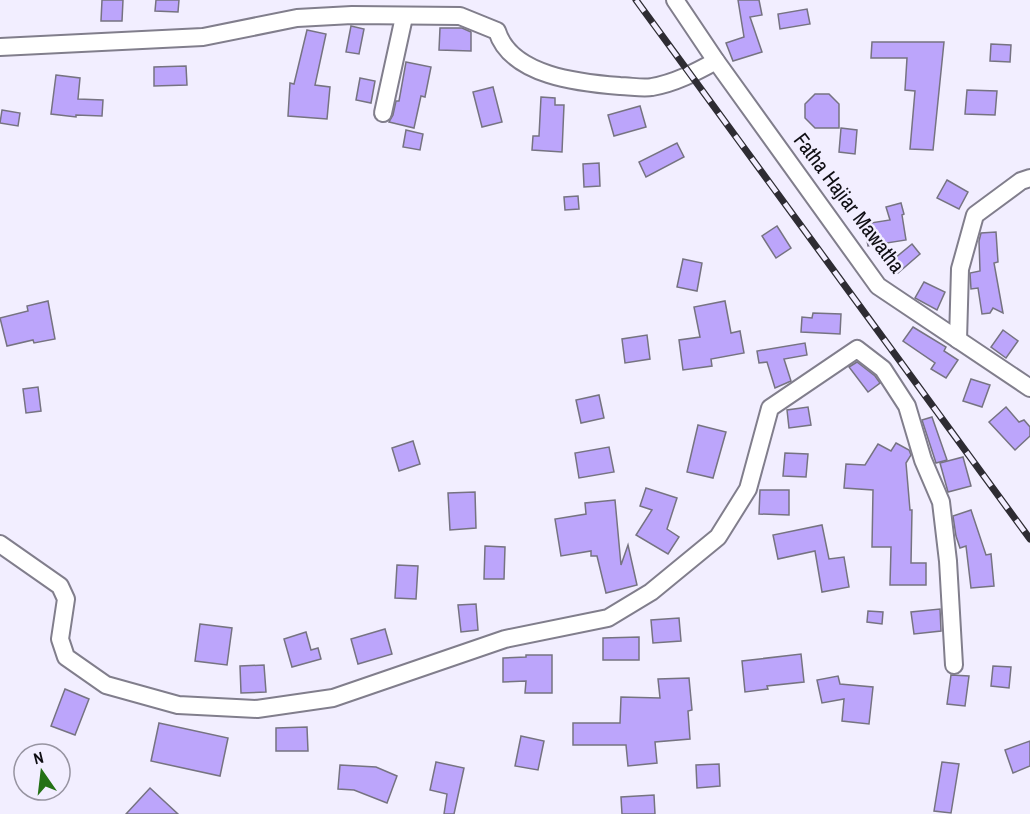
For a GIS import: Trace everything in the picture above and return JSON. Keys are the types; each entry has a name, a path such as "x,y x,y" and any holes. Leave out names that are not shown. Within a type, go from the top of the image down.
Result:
{"street":[{"name":"Fatha Hajiar Mawatha","path":"675,0 716,61 878,286 1030,388"},
{"path":"0,47 203,37 297,18 352,15 460,16 496,31 500,41 515,58 542,73 597,84 650,88 690,75 716,61"},
{"path":"383,113 404,16"},
{"path":"958,340 960,269 975,215 1021,181 1030,178"},
{"path":"0,544 60,586 66,599 60,639 66,657 106,685 178,705 257,709 333,698 504,639 608,618 651,591 718,537 748,489 770,408 857,349 883,369 907,406 923,460 942,502 954,665"}],"building":[{"path":"102,0 123,0 122,21 101,21"},
{"path":"156,0 179,0 178,12 155,11"},
{"path":"738,0 759,0 762,15 750,17 762,52 733,61 726,43 744,37"},
{"path":"807,9 810,24 780,29 778,14"},
{"path":"351,26 364,29 359,54 346,52"},
{"path":"440,28 462,28 471,32 471,51 439,50"},
{"path":"307,30 326,34 315,85 330,87 327,119 288,116 290,83 294,84"},
{"path":"872,42 944,42 933,150 910,149 915,91 905,90 907,58 871,58"},
{"path":"991,44 1011,45 1010,62 990,61"},
{"path":"406,62 431,67 425,97 421,96 414,128 389,122 396,101 399,101"},
{"path":"186,66 187,85 154,86 154,67"},
{"path":"56,75 80,78 78,99 103,100 102,116 76,115 76,117 51,114"},
{"path":"360,78 375,81 371,103 356,100"},
{"path":"493,87 502,122 482,127 473,92"},
{"path":"967,90 997,91 995,115 965,114"},
{"path":"815,94 829,94 839,104 839,128 815,128 805,118 805,104"},
{"path":"541,97 555,98 555,105 564,105 562,152 532,150 533,136 539,136"},
{"path":"640,106 646,127 614,136 608,115"},
{"path":"2,110 20,113 18,126 0,123"},
{"path":"841,128 857,130 855,154 839,152"},
{"path":"406,130 423,134 420,150 403,147"},
{"path":"677,143 684,157 646,177 639,162"},
{"path":"599,163 600,186 584,187 583,164"},
{"path":"947,180 968,192 959,209 937,198"},
{"path":"578,196 579,209 565,210 564,197"},
{"path":"901,203 906,240 868,246 864,224 890,220 886,207"},
{"path":"777,226 791,248 776,258 762,236"},
{"path":"996,232 998,262 994,263 1003,313 993,308 990,313 982,314 978,288 971,289 970,273 980,271 981,233"},
{"path":"912,244 920,254 898,273 889,263"},
{"path":"683,259 702,263 697,291 677,287"},
{"path":"924,282 945,292 937,310 915,298"},
{"path":"48,301 55,339 34,343 33,340 7,346 0,318 28,311 27,306"},
{"path":"725,301 731,333 740,331 744,353 711,359 712,366 683,370 679,340 700,337 694,307"},
{"path":"813,313 841,314 840,334 801,332 802,317 812,318"},
{"path":"913,327 946,347 944,351 958,360 946,378 931,369 935,363 903,341"},
{"path":"1003,330 1018,341 1006,358 991,347"},
{"path":"647,335 650,359 625,363 622,339"},
{"path":"805,343 807,355 784,359 791,381 775,388 767,362 759,363 757,351"},
{"path":"857,362 880,383 868,392 849,367"},
{"path":"971,379 990,385 982,407 963,401"},
{"path":"38,387 41,411 26,413 23,389"},
{"path":"599,395 604,418 581,423 576,400"},
{"path":"808,407 811,425 789,428 787,410"},
{"path":"1006,407 1019,422 1024,420 1030,427 1030,436 1015,450 989,422"},
{"path":"932,417 947,460 936,463 922,420"},
{"path":"698,425 726,432 713,478 687,472"},
{"path":"413,441 420,464 399,471 392,448"},
{"path":"896,443 909,450 911,455 906,463 910,510 912,510 911,563 926,563 926,585 890,585 891,547 872,547 873,490 844,488 846,464 865,465 878,444 891,451"},
{"path":"609,447 614,472 579,478 575,453"},
{"path":"785,453 808,454 806,477 783,476"},
{"path":"963,457 971,486 948,492 940,463"},
{"path":"646,488 677,498 667,529 679,537 668,554 636,535 652,510 640,506"},
{"path":"760,490 789,490 789,515 759,514"},
{"path":"475,492 476,528 450,530 448,493"},
{"path":"615,500 621,565 628,545 637,585 606,593 597,556 591,556 591,551 561,556 555,519 586,514 585,503"},
{"path":"971,510 986,555 991,554 994,586 971,588 966,546 960,548 953,516"},
{"path":"822,525 829,559 844,557 849,587 822,592 815,551 778,559 773,535"},
{"path":"485,546 505,547 504,579 484,579"},
{"path":"397,565 418,566 416,599 395,598"},
{"path":"476,604 478,630 461,632 458,605"},
{"path":"940,609 941,631 914,634 911,612"},
{"path":"868,611 883,612 882,624 867,622"},
{"path":"679,618 681,641 653,643 651,620"},
{"path":"200,624 232,628 227,665 195,661"},
{"path":"385,629 392,654 358,664 351,639"},
{"path":"306,632 311,650 318,648 321,659 292,667 284,639"},
{"path":"639,637 639,660 603,660 603,638"},
{"path":"801,654 804,682 767,686 768,689 745,692 742,661"},
{"path":"526,655 552,655 552,693 525,693 526,681 503,682 503,658 526,657"},
{"path":"264,665 266,692 241,693 240,666"},
{"path":"993,666 1011,667 1009,688 991,686"},
{"path":"951,675 969,676 965,706 947,704"},
{"path":"838,676 840,684 873,687 869,724 842,721 844,699 822,703 817,680"},
{"path":"689,678 692,710 688,711 690,739 655,742 657,763 628,766 626,745 573,745 573,723 620,723 621,697 660,698 658,679"},
{"path":"65,689 89,699 75,735 51,726"},
{"path":"159,723 228,738 220,776 151,761"},
{"path":"307,727 308,751 276,751 276,728"},
{"path":"521,736 544,741 538,770 515,766"},
{"path":"1030,741 1030,766 1013,773 1005,750"},
{"path":"436,762 464,768 454,814 444,814 447,794 430,790"},
{"path":"942,762 959,764 951,813 934,811"},
{"path":"719,764 720,786 697,788 696,765"},
{"path":"340,765 376,767 397,776 387,803 354,790 338,789"},
{"path":"150,788 178,814 126,814"},
{"path":"654,795 655,814 622,814 621,797"}],"railway":[{"path":"636,0 1030,539"}]}
